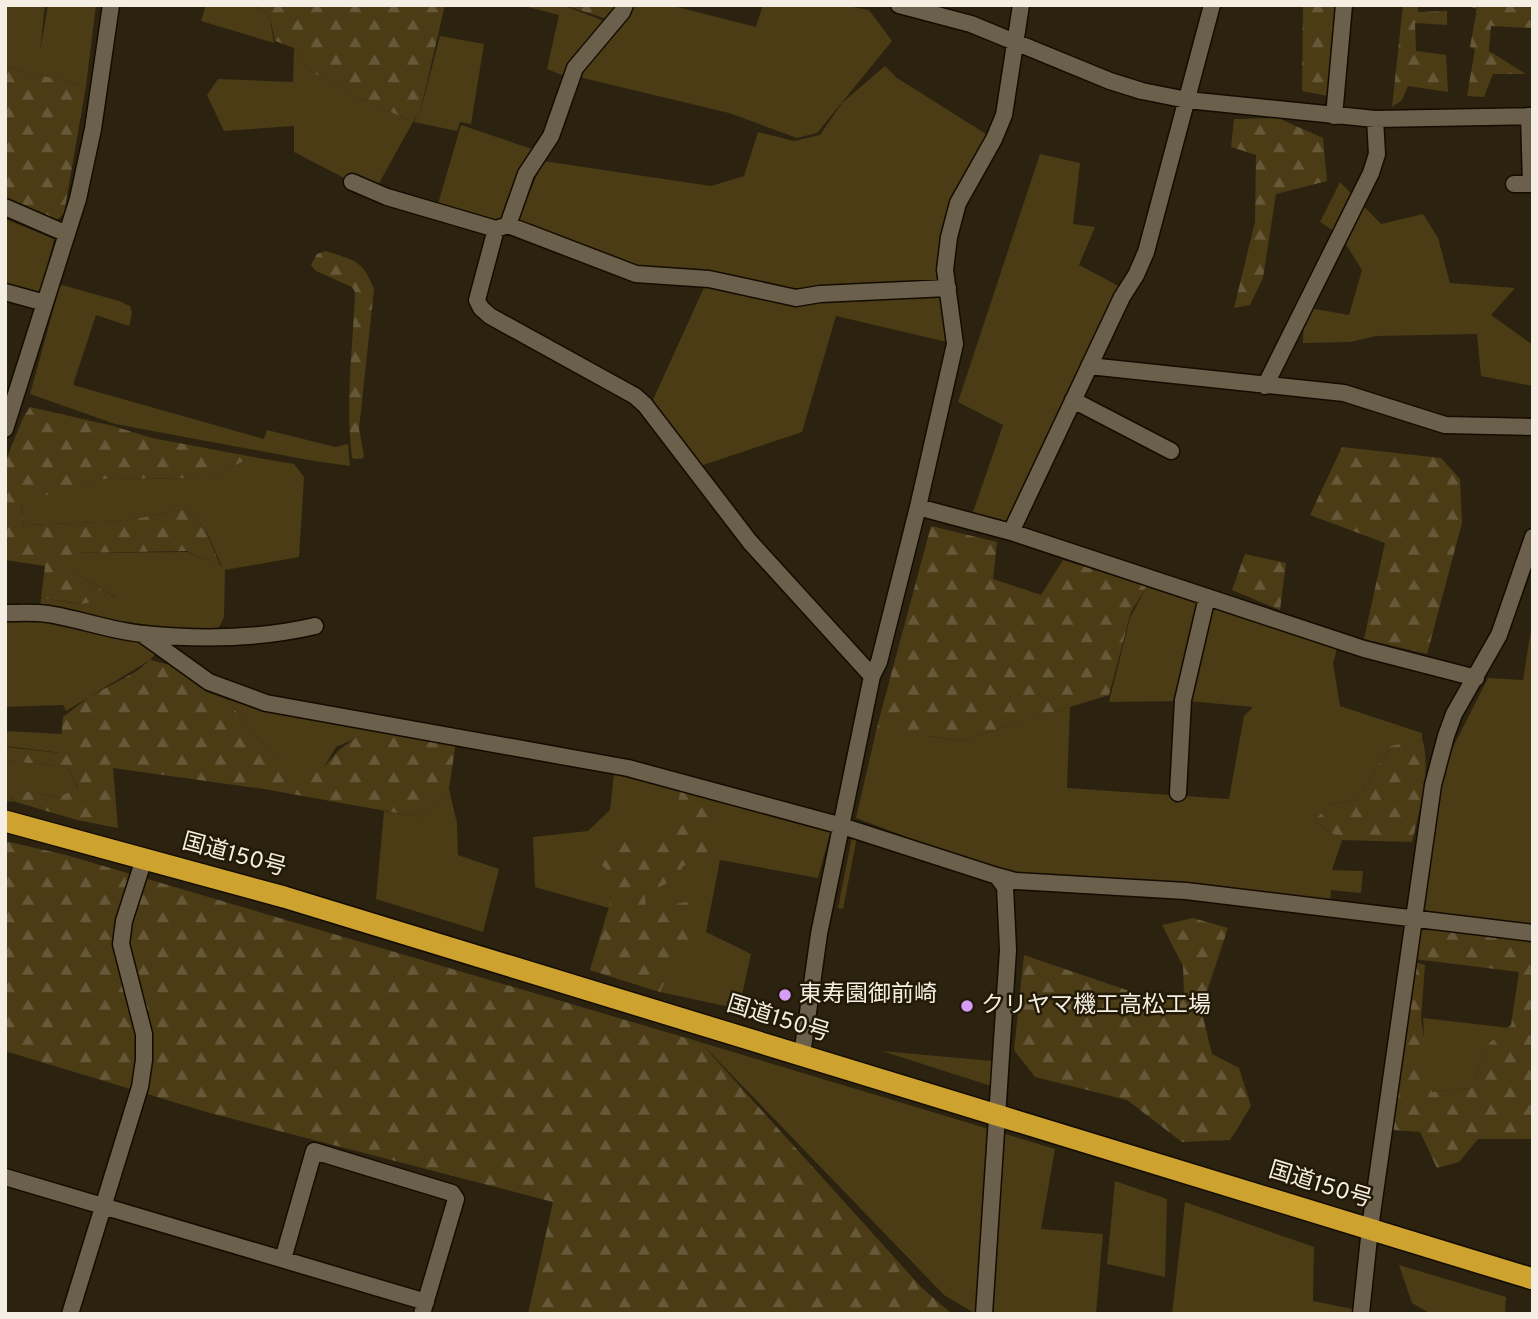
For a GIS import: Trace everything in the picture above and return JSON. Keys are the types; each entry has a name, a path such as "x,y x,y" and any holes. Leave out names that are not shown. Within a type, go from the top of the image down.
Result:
{"highway":[{"name":"国道150号","path":"5,821 284,897 1533,1279"}],"street":[{"path":"5,429 11,392 45,303 78,199 93,129 111,5"},
{"path":"625,5 575,68 551,136 526,174 502,227 478,289 477,300 490,316 645,405 750,542 873,676"},
{"path":"899,5 971,24 1110,81 1187,100 1375,119 1531,116 1531,184 1514,184"},
{"path":"802,1055 820,934 873,676 918,508 955,344 945,270 949,237 958,203 994,139 1003,115 1021,5"},
{"path":"1011,532 1146,252 1212,5"},
{"path":"1334,116 1344,5"},
{"path":"1265,386 1371,173 1377,154 1375,119"},
{"path":"352,182 387,197 502,227 636,274 709,279 796,299 820,293 948,288"},
{"path":"5,207 67,234"},
{"path":"5,292 45,303"},
{"path":"1089,366 1344,393 1445,425 1533,427"},
{"path":"1073,400 1171,451"},
{"path":"918,508 1011,532 1364,649 1476,678"},
{"path":"1361,1314 1370,1228 1428,815 1438,765 1454,714 1499,635 1533,537"},
{"path":"1178,793 1183,700 1208,597"},
{"path":"5,613 47,614 142,634 248,637 282,634 315,626"},
{"path":"142,634 209,682 266,703 628,768 842,826 1015,881 1186,891 1533,933"},
{"path":"71,1314 140,1087 144,1034 121,944 124,921 144,859"},
{"path":"984,1314 1008,950 1005,887 997,876"},
{"path":"5,1177 283,1259 424,1308 456,1199 452,1193 314,1151 283,1259"}],"green space":[{"path":"5,5 45,5 40,51 48,5 96,5 86,86 5,67"},
{"path":"206,5 252,5 269,14 274,43 201,21"},
{"path":"253,5 445,5 420,112 413,122 353,95 307,69 294,48 275,41 269,14"},
{"path":"520,5 563,5 606,22 567,77 547,69 559,15"},
{"path":"564,5 617,5 607,19"},
{"path":"631,5 669,5 756,27 763,5 842,5 869,10 892,41 817,133 797,138 729,113 579,77"},
{"path":"1303,5 1338,5 1328,96 1302,91"},
{"path":"1403,5 1418,5 1418,12 1447,11 1447,25 1415,23 1416,51 1446,55 1448,92 1408,86 1402,100 1392,107"},
{"path":"1466,5 1533,5 1533,28 1491,26 1489,51 1526,74 1493,74 1484,97 1467,96 1475,49 1470,47 1477,9"},
{"path":"440,36 484,44 471,124 460,122 457,131 414,122 421,109"},
{"path":"294,48 307,69 353,95 413,122 378,185 352,182 294,152 294,126 224,131 207,95 218,79 293,82"},
{"path":"885,66 897,78 994,139 954,215 947,342 836,316 802,432 697,467 652,402 708,279 649,275 517,222 543,161 711,186 744,176 758,132 794,141 820,135 842,103"},
{"path":"5,67 86,86 64,213 54,223 5,203"},
{"path":"1278,118 1323,138 1327,181 1276,194 1263,278 1250,305 1234,308 1255,222 1256,155 1231,147 1234,119"},
{"path":"461,125 535,150 505,218 495,221 438,204"},
{"path":"1040,154 1080,163 1073,224 1095,227 1079,265 1126,290 1009,525 973,512 1003,425 958,402"},
{"path":"1340,182 1381,224 1423,214 1438,238 1450,283 1515,288 1491,315 1533,345 1533,386 1481,376 1477,334 1376,336 1350,342 1303,343 1304,307 1349,315 1362,270 1340,235 1320,222"},
{"path":"5,219 54,239 41,293 5,284"},
{"path":"326,251 356,262 366,272 374,289 359,429 364,456 362,459 352,458 350,437 349,395 355,292 352,287 316,271 311,265 317,254"},
{"path":"62,285 119,301 130,306 132,313 129,326 96,315 73,385 264,439 267,430 335,447 348,444 350,466 115,424 30,394"},
{"path":"30,407 152,438 253,457 207,478 97,479 21,503 24,525 125,521 185,509 205,529 221,567 187,551 72,553 79,575 117,599 81,604 41,598 45,566 5,560 5,462"},
{"path":"1342,447 1441,458 1460,479 1462,523 1427,654 1364,639 1385,543 1310,515"},
{"path":"253,457 294,464 304,477 299,557 225,570 224,617 217,631 207,633 40,610 41,598 79,604 116,598 79,575 71,553 188,552 222,567 206,530 185,509 125,521 24,525 21,502 97,479 207,478"},
{"path":"931,526 997,542 993,579 1041,595 1063,560 1147,586 1131,612 1109,695 959,741 902,735 877,727"},
{"path":"1245,554 1286,563 1280,610 1232,590"},
{"path":"1147,586 1338,644 1333,664 1340,706 1422,733 1422,739 1389,749 1357,800 1329,805 1315,822 1342,840 1332,870 1363,871 1361,893 1331,890 1330,905 1002,873 856,818 877,727 959,741 1070,707 1067,788 1229,799 1244,716 1253,707 1188,701 1109,702 1130,618"},
{"path":"54,618 129,634 161,648 150,660 66,711 63,705 5,707 5,620"},
{"path":"1532,623 1533,929 1424,910 1443,767 1488,678 1523,680"},
{"path":"150,660 170,665 207,692 226,699 270,753 306,772 324,767 339,750 368,729 452,741 455,748 449,789 419,817 264,789 113,768 118,828 77,820 16,802 10,797 22,791 59,797 78,788 68,767 9,761 5,758 5,747 60,753 63,717 89,697 137,671"},
{"path":"226,699 322,715 377,729 336,747 324,767 306,773 270,753"},
{"path":"5,731 62,734 61,753 5,746"},
{"path":"1422,739 1425,750 1425,777 1412,842 1342,840 1314,821 1329,805 1357,800 1391,746"},
{"path":"5,758 9,761 68,767 78,789 59,797 22,791 10,798 16,802 5,801"},
{"path":"614,774 831,830 818,878 720,860 706,932 751,954 739,1009 660,992 590,970 609,908 535,887 533,837 588,831 610,810"},
{"path":"449,789 457,823 458,855 499,869 483,932 376,899 384,811 419,817"},
{"path":"680,791 716,800 710,857 683,866 678,878 645,894 646,909 699,900 693,945 672,967 660,992 590,970 620,870 607,870 598,862 604,845 618,837 676,839"},
{"path":"852,837 857,837 843,909 838,908"},
{"path":"5,841 66,855 700,1042 922,1288 952,1314 528,1314 553,1202 210,1113 5,1051"},
{"path":"1193,918 1228,928 1201,1009 1212,1054 1239,1068 1251,1106 1230,1140 1182,1142 1127,1100 1035,1077 1014,1050 1024,955 1141,995 1184,997 1183,966 1162,925"},
{"path":"1419,927 1533,937 1533,1139 1478,1139 1459,1162 1437,1168 1420,1132 1393,1130 1415,962 1425,965 1421,1018 1432,1092 1471,1088 1489,1043 1511,1025 1519,972 1414,959"},
{"path":"1423,1018 1510,1028 1489,1043 1471,1088 1432,1092 1425,1056"},
{"path":"700,1042 1055,1149 1041,1229 1103,1234 1096,1314 976,1314 944,1295"},
{"path":"882,1051 992,1061 991,1086"},
{"path":"1115,1181 1167,1199 1165,1277 1107,1264"},
{"path":"1185,1202 1314,1247 1313,1301 1352,1309 1352,1314 1172,1314"},
{"path":"1399,1265 1506,1297 1505,1314 1431,1314 1412,1303"}],"place":[{"name":"東寿園御前崎","path":"785,995"},
{"name":"クリヤマ機工高松工場","path":"967,1006"}]}
